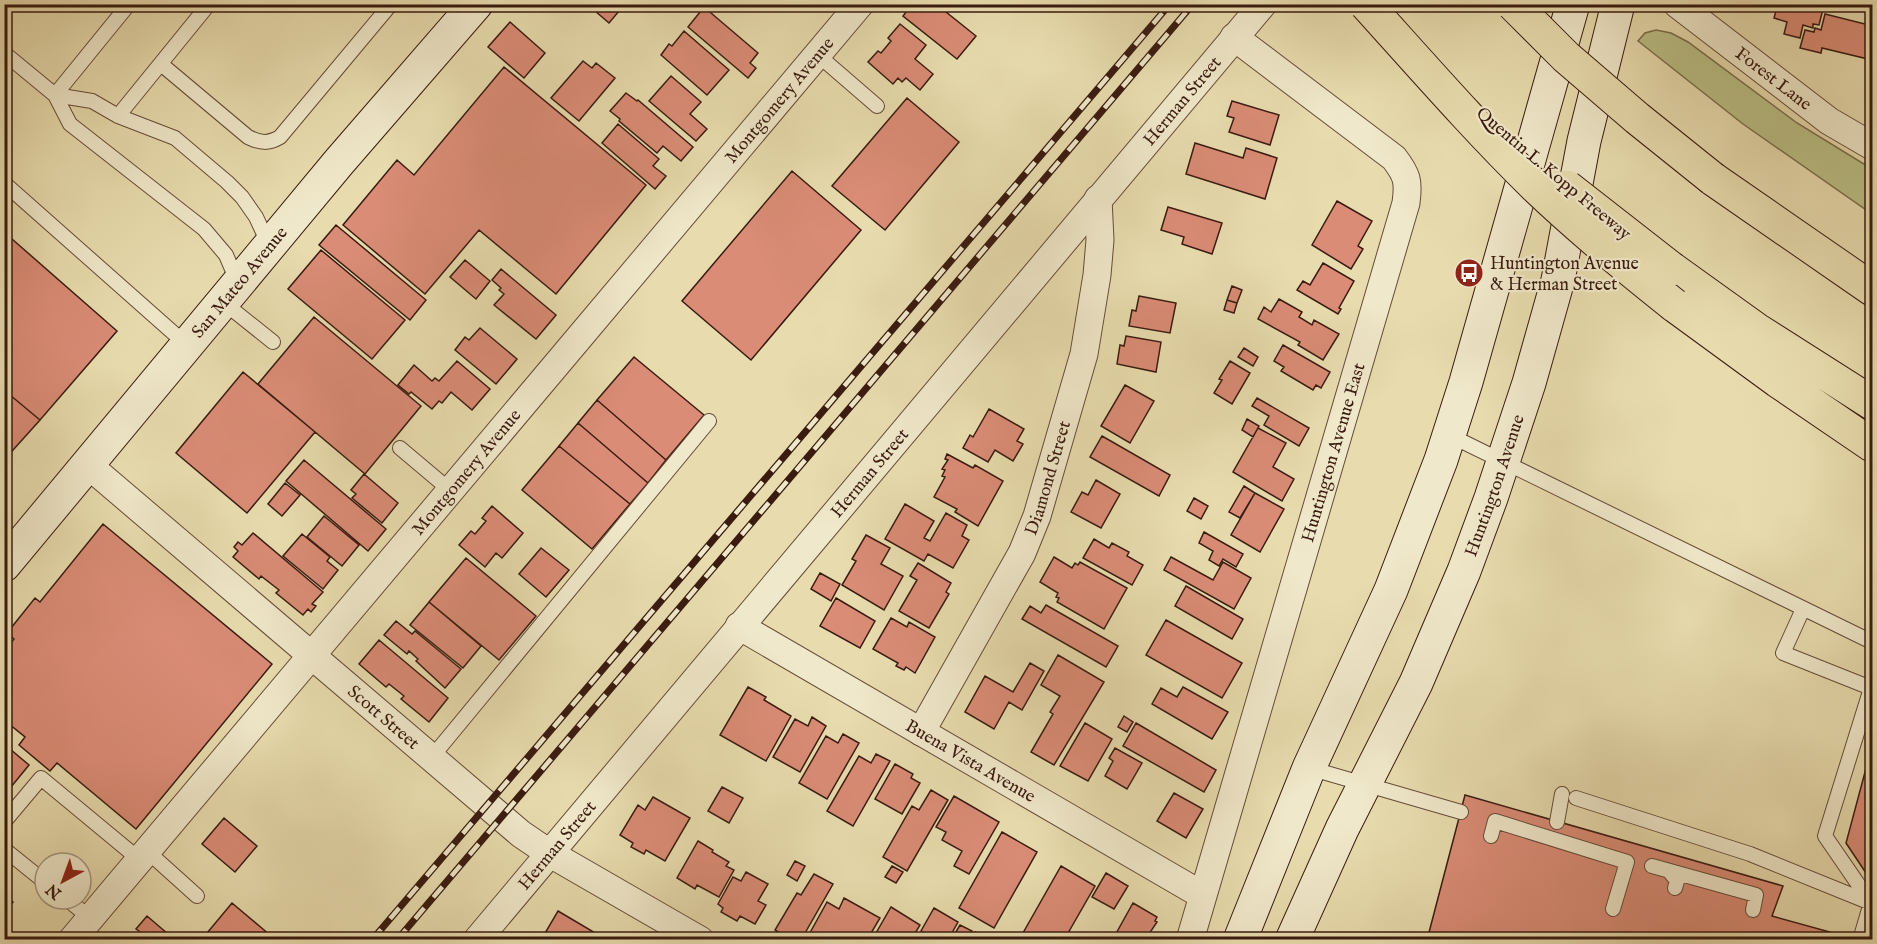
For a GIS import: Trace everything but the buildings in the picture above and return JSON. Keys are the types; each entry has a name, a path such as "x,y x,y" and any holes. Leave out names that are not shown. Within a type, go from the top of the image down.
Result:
{"highway":[{"name":"Quentin L. Kopp Freeway","path":"1368,4 1507,137 1593,208 1757,330 1872,403"},
{"path":"1368,4 1482,132 1535,186 1596,240 1674,305 1778,381 1872,445"},
{"path":"1513,4 1566,57 1713,179 1872,289"},
{"path":"1713,179 1783,220 1872,267"}],"street":[{"name":"San Mateo Avenue","path":"4,565 339,162 476,4"},
{"name":"Montgomery Avenue","path":"72,939 860,4"},
{"name":"Herman Street","path":"477,939 1263,4"},
{"path":"1240,939 1309,768 1391,590 1422,512 1466,382 1573,4"},
{"name":"Huntington Avenue","path":"1292,939 1342,829 1416,683 1472,552 1504,461 1558,280 1584,141 1618,4"},
{"name":"Forest Lane","path":"1677,4 1829,121 1872,146"},
{"name":"Huntington Avenue East","path":"1190,939 1406,203 1408,186 1405,172 1394,158 1234,37"},
{"name":"Diamond Street","path":"921,732 1022,553 1037,516 1084,354 1097,275 1100,240 1098,199"},
{"name":"Scott Street","path":"87,464 521,834 549,853 700,939"},
{"name":"Buena Vista Avenue","path":"739,626 1202,895"}],"lane":[{"path":"55,95 129,4"},
{"path":"118,116 209,4"},
{"path":"161,64 248,136 259,142 272,142 280,137 391,4"},
{"path":"4,53 55,95 70,124 204,229 226,255 231,293 273,342"},
{"path":"818,55 877,106"},
{"path":"55,95 92,101 118,116 175,138 242,197 256,217 270,246"},
{"path":"4,183 187,345"},
{"path":"432,757 709,421"},
{"path":"1449,435 1872,642"},
{"path":"400,448 451,491"},
{"path":"1803,609 1783,653 1872,688 1825,836 1872,901"},
{"path":"1309,768 1461,812"},
{"path":"4,822 41,778 197,896"},
{"path":"1557,822 1562,794"},
{"path":"1576,798 1750,854 1872,901"},
{"path":"1491,836 1495,821 1628,862 1613,909"},
{"path":"4,849 33,872"},
{"path":"1652,866 1756,895 1753,910"},
{"path":"1669,871 1677,882 1675,888"},
{"path":"1860,939 1872,901"},
{"path":"81,911 90,918"}],"green space":[{"path":"1656,30 1671,33 1688,42 1797,123 1872,169 1872,214 1743,124 1638,41 1645,33"}],"railway":[{"path":"372,940 1170,4"},
{"path":"397,940 1193,4"}],"place":[{"name":"Huntington Avenue & Herman Street","path":"1469,273"}]}
